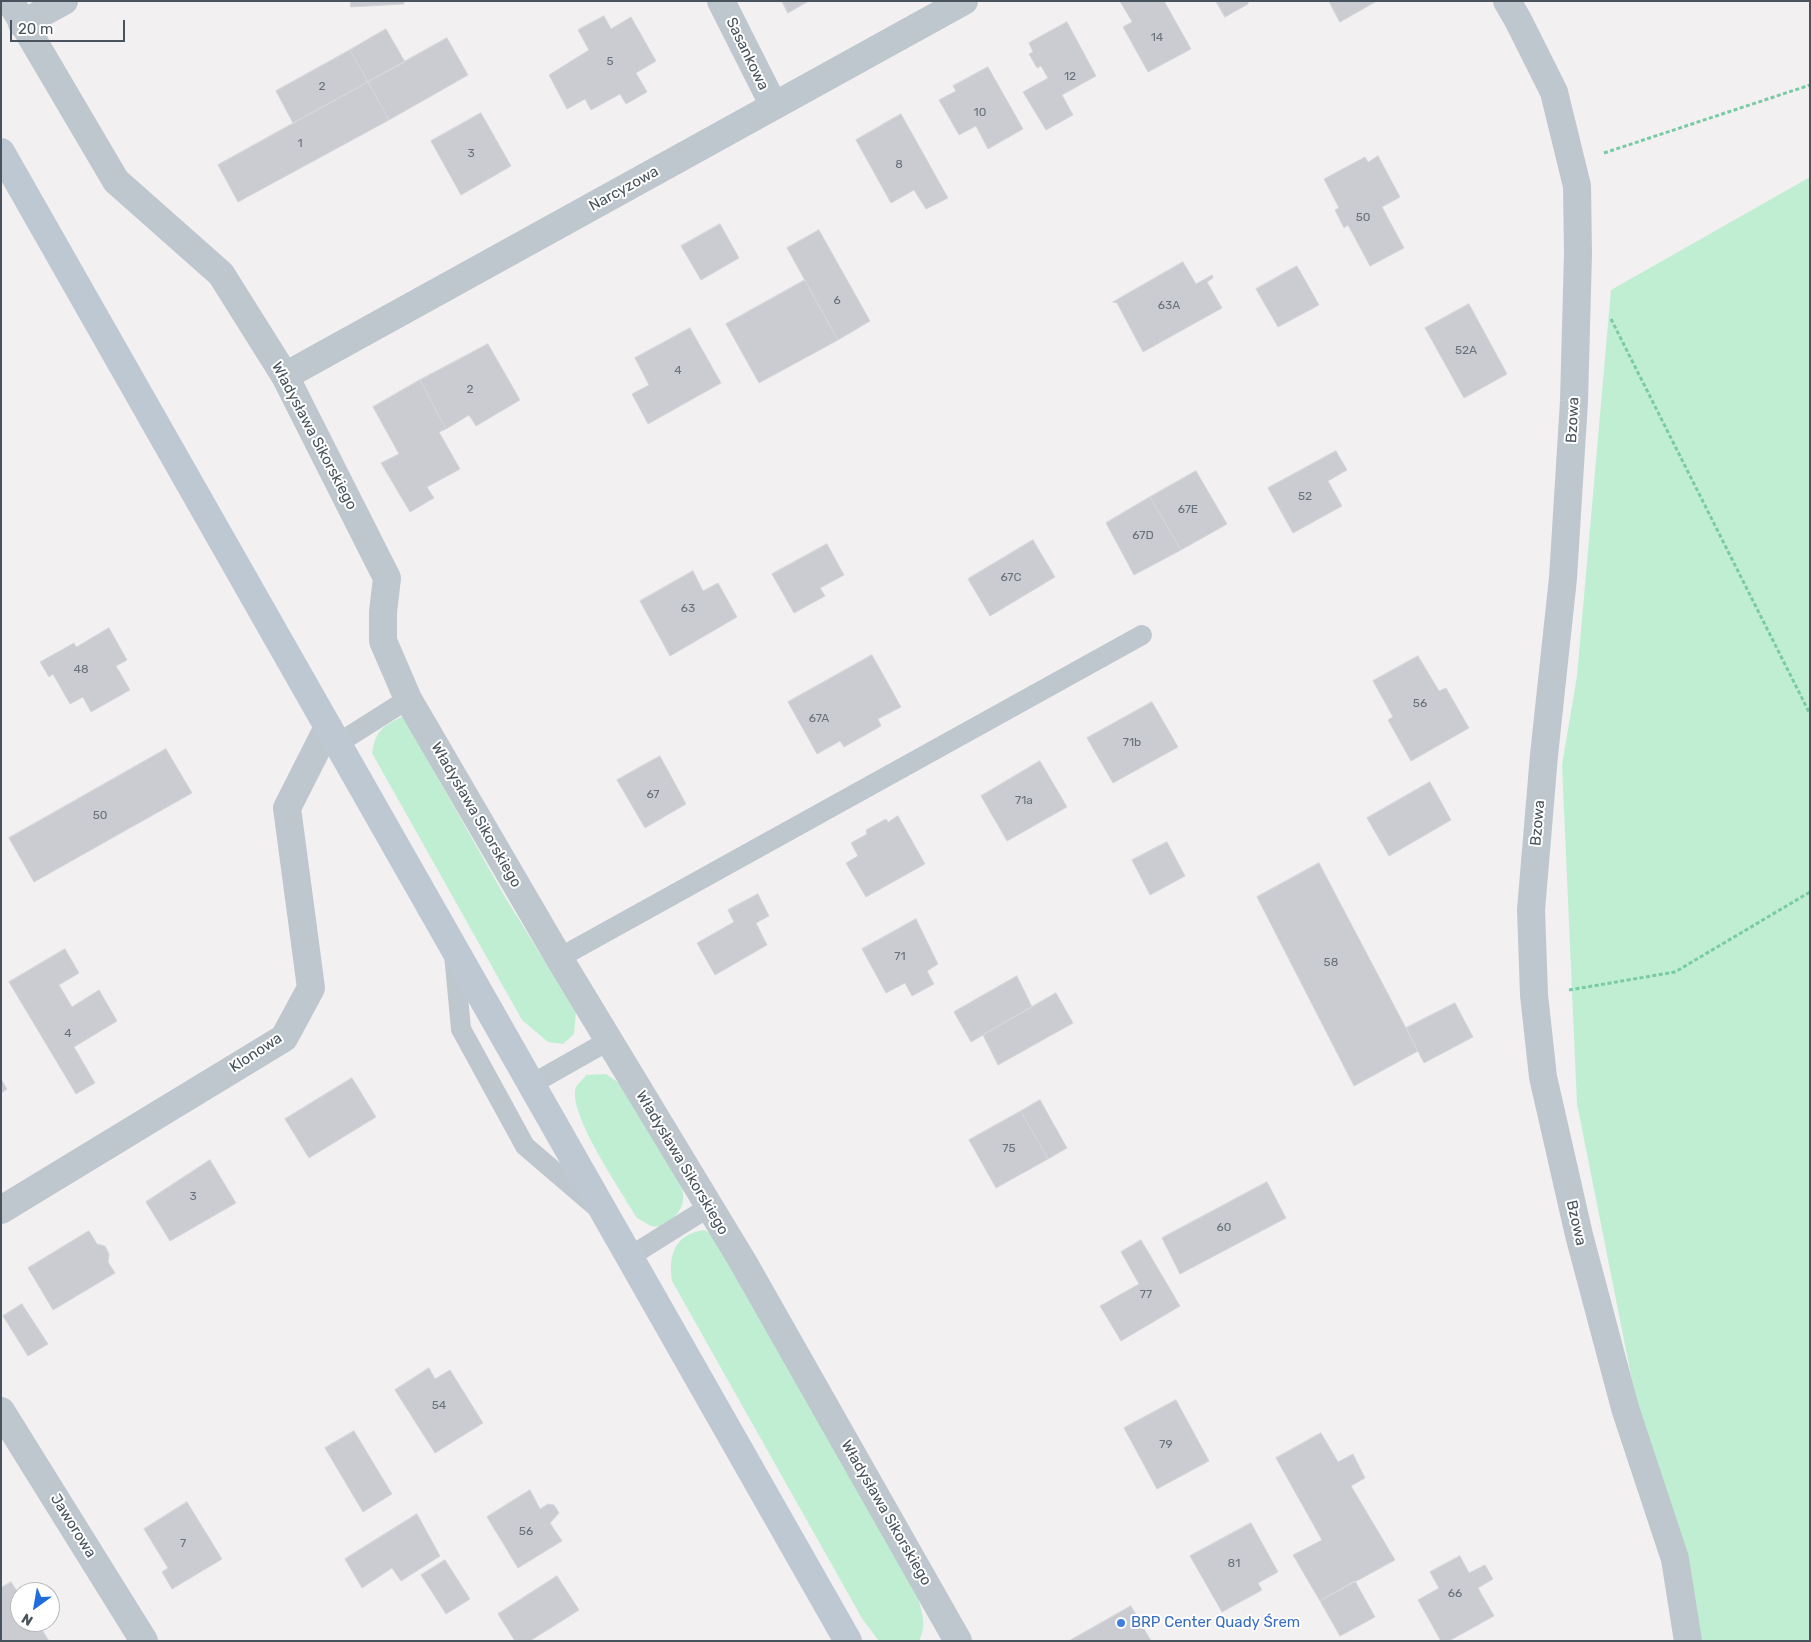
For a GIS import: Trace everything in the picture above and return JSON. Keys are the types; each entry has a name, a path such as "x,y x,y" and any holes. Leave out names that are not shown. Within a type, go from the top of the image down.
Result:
{"main road":[{"path":"1,152 848,1641"}],"street":[{"path":"16,12 64,1"},
{"name":"Sasankowa","path":"721,1 774,106"},
{"name":"Narcyzowa","path":"285,376 964,1"},
{"name":"Bzowa","path":"1507,1 1554,92 1577,186 1578,253 1574,401 1563,578 1544,755 1531,910 1534,995 1542,1078 1579,1235 1625,1408 1675,1560 1688,1641"},
{"name":"Władysława Sikorskiego","path":"16,12 116,181 221,274 285,376 388,578 383,612 383,641 408,699 608,1041 709,1207 957,1640"},
{"name":"Klonowa","path":"1,1210 284,1038 311,988 287,808 333,736"},
{"name":"Jaworowa","path":"1,1411 144,1641"}],"lane":[{"path":"559,958 1142,636"},
{"path":"333,736 408,699"},
{"path":"453,947 461,1029 524,1146 604,1214"},
{"path":"532,1084 608,1041"},
{"path":"629,1257 709,1207"}],"path":[{"path":"1572,164 1810,86"},
{"path":"1610,315 1810,714"},
{"path":"1534,995 1675,972 1810,892"}],"green space":[{"path":"1810,177 1810,1641 1684,1641 1577,1104 1562,765 1577,676 1611,290"},
{"path":"403,716 505,897 576,1012 574,1034 563,1044 548,1042 522,1020 372,753 381,730"},
{"path":"606,1074 622,1085 679,1178 682,1186 682,1206 675,1216 662,1227 651,1226 637,1218 587,1133 579,1114 575,1099 576,1087 586,1075"},
{"path":"704,1230 714,1235 916,1592 922,1610 923,1623 922,1635 919,1641 879,1641 863,1620 672,1281 671,1263 676,1247 686,1236"}],"building":[{"path":"351,1 404,1 404,4 351,7"},
{"path":"782,1 809,1 788,13"},
{"path":"1120,1 1164,1 1191,49 1148,72 1123,27 1132,22"},
{"path":"1216,1 1248,1 1248,4 1225,17"},
{"path":"1329,1 1377,1 1340,22"},
{"path":"604,16 611,29 631,17 656,61 636,73 647,92 626,104 620,94 591,110 585,99 567,109 549,75 589,50 578,30"},
{"path":"1067,22 1096,76 1062,95 1073,115 1046,130 1023,92 1048,78 1041,66 1037,68 1029,54 1033,52 1029,43"},
{"path":"386,29 405,62 368,82 350,50"},
{"path":"447,38 468,75 389,120 368,82"},
{"path":"350,50 368,82 293,123 276,91"},
{"path":"988,67 1023,129 988,149 976,126 959,135 939,100 956,91 953,86"},
{"path":"368,82 389,120 238,202 218,165"},
{"path":"481,113 511,166 461,195 431,141"},
{"path":"901,114 948,198 926,209 914,190 891,203 856,140"},
{"path":"1378,156 1400,197 1382,207 1404,248 1370,266 1348,225 1344,228 1335,210 1339,208 1324,179 1365,157 1368,162"},
{"path":"720,224 739,258 701,280 681,246"},
{"path":"819,230 870,321 838,340 787,248"},
{"path":"1183,262 1196,284 1212,275 1213,278 1207,282 1222,308 1143,352 1117,303 1113,302"},
{"path":"1297,266 1319,305 1278,327 1256,289"},
{"path":"805,280 838,340 759,383 726,324"},
{"path":"1469,304 1507,374 1464,398 1425,328"},
{"path":"690,328 721,383 648,424 632,394 649,385 635,358"},
{"path":"488,344 520,400 476,426 469,415 446,429 420,380"},
{"path":"420,380 446,429 439,432 460,469 427,487 434,498 410,512 381,463 399,454 373,407"},
{"path":"1336,451 1347,470 1328,481 1342,506 1293,533 1268,488"},
{"path":"1196,471 1227,524 1181,550 1150,497"},
{"path":"1150,497 1181,550 1134,575 1106,523"},
{"path":"1033,540 1055,577 990,616 968,579"},
{"path":"827,544 844,575 820,588 825,596 794,613 772,574"},
{"path":"693,571 703,591 718,583 737,617 670,656 640,601"},
{"path":"109,628 127,660 116,666 130,690 91,712 83,697 70,704 53,674 49,677 40,662 74,643 76,647"},
{"path":"872,655 901,707 878,719 881,726 844,747 840,741 817,754 788,702"},
{"path":"1418,656 1439,691 1446,688 1469,728 1411,761 1388,720 1393,717 1373,681"},
{"path":"1152,702 1178,747 1113,783 1087,738"},
{"path":"166,749 192,793 34,882 9,838"},
{"path":"660,756 686,804 645,828 617,780"},
{"path":"1040,761 1067,807 1007,841 981,796"},
{"path":"1430,782 1451,820 1389,856 1367,818"},
{"path":"898,816 925,864 866,897 846,863 858,856 851,843 867,834 866,830 886,819 888,822"},
{"path":"1167,842 1185,876 1150,895 1132,860"},
{"path":"1319,863 1418,1051 1354,1086 1257,897"},
{"path":"758,894 769,916 756,923 767,945 715,975 697,943 734,922 728,910"},
{"path":"916,919 938,964 927,971 934,984 912,996 905,983 886,993 862,949"},
{"path":"65,949 79,973 59,985 72,1007 99,990 117,1021 74,1047 95,1083 76,1094 9,982"},
{"path":"1017,976 1032,1007 971,1042 954,1012"},
{"path":"1056,993 1073,1023 998,1065 983,1035"},
{"path":"1455,1003 1473,1037 1424,1063 1406,1028"},
{"path":"352,1078 376,1117 309,1158 285,1119"},
{"path":"1,1079 7,1089 1,1093"},
{"path":"1040,1100 1067,1148 1048,1159 1021,1111"},
{"path":"1021,1111 1048,1159 996,1188 969,1140"},
{"path":"210,1160 236,1203 170,1241 146,1202"},
{"path":"1267,1182 1286,1218 1180,1274 1162,1238"},
{"path":"89,1231 97,1244 105,1246 109,1254 108,1262 115,1273 53,1310 28,1268"},
{"path":"1141,1240 1180,1306 1121,1341 1100,1306 1139,1284 1121,1252"},
{"path":"22,1304 48,1344 28,1356 3,1316"},
{"path":"429,1368 435,1379 450,1370 483,1423 435,1453 395,1390"},
{"path":"1176,1400 1209,1461 1157,1489 1124,1428"},
{"path":"354,1431 392,1494 363,1512 325,1448"},
{"path":"1321,1433 1338,1462 1353,1454 1365,1478 1351,1486 1395,1560 1320,1601 1293,1555 1322,1540 1276,1458"},
{"path":"530,1490 540,1509 548,1504 554,1505 559,1513 550,1523 562,1541 518,1568 487,1517"},
{"path":"187,1502 222,1559 172,1589 162,1572 168,1568 144,1529"},
{"path":"417,1514 440,1556 401,1581 392,1568 362,1588 345,1559"},
{"path":"1251,1523 1278,1572 1258,1583 1262,1590 1222,1612 1190,1556"},
{"path":"1460,1556 1469,1573 1485,1565 1493,1579 1478,1588 1494,1616 1449,1641 1441,1641 1418,1600 1439,1588 1430,1572"},
{"path":"445,1560 470,1599 446,1614 421,1575"},
{"path":"557,1576 579,1610 530,1641 515,1641 498,1614"},
{"path":"1355,1581 1375,1617 1340,1636 1320,1601"},
{"path":"10,1583 10,1632 43,1632 49,1641 1,1641 1,1588"},
{"name":"BRP Center Quady Śrem","path":"1131,1606 1151,1641 1069,1641"}],"place":[{"name":"BRP Center Quady Śrem","path":"1121,1623"}]}
